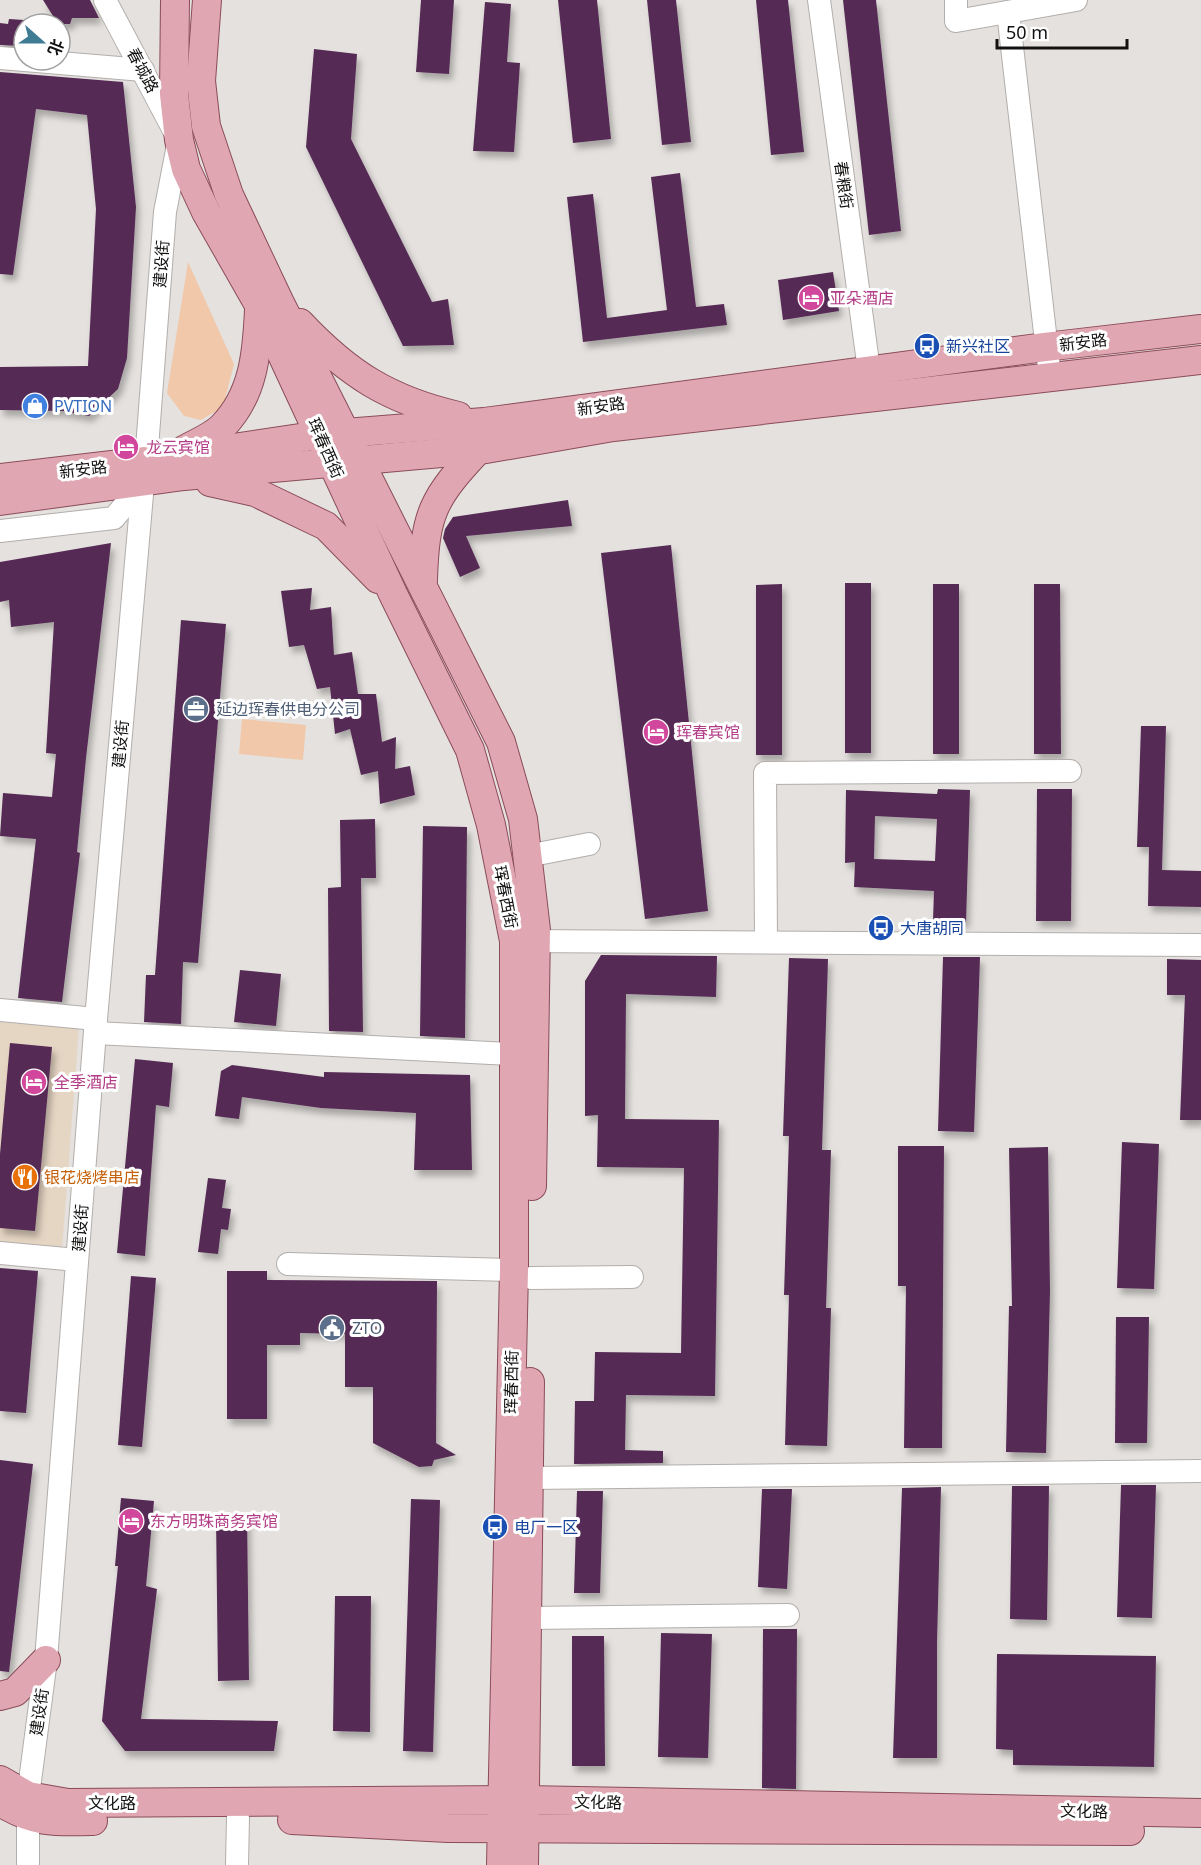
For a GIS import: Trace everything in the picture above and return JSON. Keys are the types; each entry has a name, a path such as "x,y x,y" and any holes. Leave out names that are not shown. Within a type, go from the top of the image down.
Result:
{"main road":[{"name":"珲春西街","path":"175,0 174,94 179,140 186,169 206,212 269,303"},
{"name":"珲春西街","path":"207,0 201,81 206,126 269,303 334,434 360,459 501,742 523,819 527,856 523,1274 513,1814 524,1865"},
{"path":"161,469 221,428 239,404 250,380 269,303 354,374 393,396 424,408 481,436 435,501 424,538 423,585"},
{"name":"新安路","path":"0,478 360,459 481,436 610,416 869,370 1201,329"},
{"name":"新安路","path":"610,416 1201,360"},
{"name":"珲春西街","path":"334,434 332,461 393,594 470,750 525,941 512,1054 523,1274 529,1478 528,1618 513,1814 501,1865"},
{"name":"新安路","path":"0,501 334,434 481,436"},
{"path":"161,469 255,492 326,526 393,594"},
{"path":"0,1696 15,1692 46,1660"},
{"name":"文化路","path":"0,1780 49,1822 238,1817 448,1828 513,1814 1201,1813"},
{"name":"文化路","path":"0,1802 28,1806 68,1803 1201,1832"}],"street":[{"name":"春城路","path":"105,0 179,140"},
{"name":"春粮街","path":"819,0 869,370"},
{"path":"956,0 956,21 1076,0"},
{"path":"1008,12 1050,376"},
{"path":"0,58 143,70"},
{"name":"建设街","path":"28,1865 28,1806 46,1660 96,1026 161,469 165,212 179,140"},
{"path":"0,531 114,518 161,469"},
{"path":"766,942 765,773 1070,771"},
{"path":"527,856 589,844"},
{"path":"525,941 1201,945"},
{"path":"0,1010 96,1026 512,1054"},
{"path":"0,1253 77,1260"},
{"path":"288,1264 523,1274 632,1276"},
{"path":"529,1478 1201,1471"},
{"path":"528,1618 788,1615"},
{"path":"237,1865 238,1817"}],"shaded area":[{"path":"188,262 234,364 223,407 201,420 184,416 167,393"},
{"path":"242,719 306,725 303,760 239,754"},
{"path":"0,1021 79,1027 62,1249 0,1244"}],"building":[{"path":"43,0 90,0 99,18 72,18 72,12 50,12"},
{"path":"421,0 454,0 449,74 416,72"},
{"path":"558,0 597,0 611,139 573,143"},
{"path":"647,0 676,0 691,142 662,145"},
{"path":"756,0 788,0 804,152 771,155"},
{"path":"843,0 876,0 901,231 869,235"},
{"path":"485,2 511,4 507,62 520,63 514,152 473,151"},
{"path":"9,19 12,19 12,46 0,45 0,23 8,24"},
{"path":"314,49 357,54 351,139 432,302 448,299 454,345 403,346 306,147"},
{"path":"0,72 123,82 136,207 127,358 118,389 89,416 63,411 0,410 0,367 88,366 96,209 87,115 36,109 13,275 0,274"},
{"path":"680,173 696,307 724,304 727,325 583,342 567,197 593,194 607,318 667,310 651,177"},
{"path":"833,272 839,311 783,320 778,280"},
{"path":"568,500 572,526 466,536 480,568 460,577 443,538 445,529 453,517"},
{"path":"111,543 86,758 77,852 80,853 62,1002 18,998 36,839 0,836 3,793 52,797 56,754 46,753 54,622 11,627 9,600 0,602 0,562"},
{"name":"珲春宾馆","path":"671,545 708,911 645,919 601,553"},
{"path":"845,583 871,583 871,753 845,753"},
{"path":"782,584 782,755 756,755 756,585"},
{"path":"933,584 959,584 959,754 933,754"},
{"path":"1034,584 1060,584 1061,754 1034,754"},
{"path":"312,588 310,610 331,607 334,655 352,652 358,694 376,694 382,742 396,737 395,769 410,766 415,795 380,804 378,771 361,775 350,729 335,734 330,687 317,689 304,645 289,647 281,591"},
{"path":"181,620 226,624 198,963 183,962 181,1024 144,1022 146,975 155,975"},
{"path":"1141,726 1166,726 1162,870 1201,871 1201,907 1148,906 1149,847 1137,847"},
{"path":"938,789 970,790 966,922 933,921 934,891 854,887 855,862 845,863 846,790 937,794","holes":["875,816 937,819 935,861 874,859"]},
{"path":"1037,789 1072,789 1071,921 1036,921"},
{"path":"375,819 376,878 361,878 363,1032 329,1031 328,888 341,887 340,820"},
{"path":"423,826 467,827 465,1038 420,1036"},
{"path":"601,955 717,956 716,997 626,994 625,1119 719,1120 715,1396 626,1395 625,1450 663,1451 663,1463 574,1464 575,1401 594,1401 595,1352 681,1353 684,1168 597,1167 598,1115 585,1116 585,981"},
{"path":"943,957 980,957 974,1132 938,1131"},
{"path":"789,958 828,959 822,1150 831,1150 826,1308 831,1308 827,1446 785,1445 789,1295 784,1295 789,1136 783,1136"},
{"path":"1167,959 1201,960 1201,1120 1180,1120 1185,995 1167,995"},
{"path":"240,970 281,974 276,1026 234,1022"},
{"path":"10,1043 52,1047 35,1231 0,1228 0,1154"},
{"path":"135,1059 173,1063 169,1107 156,1105 145,1256 117,1253"},
{"path":"232,1065 324,1077 324,1072 470,1075 472,1170 414,1170 416,1113 321,1108 242,1097 239,1119 215,1116 221,1071"},
{"path":"1122,1142 1159,1144 1154,1289 1117,1288"},
{"path":"898,1146 944,1146 942,1448 904,1448 906,1286 898,1286"},
{"path":"1048,1147 1050,1291 1046,1453 1006,1452 1009,1306 1012,1306 1009,1148"},
{"path":"208,1178 226,1180 222,1208 231,1209 228,1230 221,1229 218,1254 198,1252"},
{"path":"0,1268 38,1271 26,1413 0,1411"},
{"path":"227,1271 267,1271 267,1280 437,1281 436,1443 456,1455 434,1460 432,1466 419,1467 373,1443 373,1387 345,1387 345,1334 300,1333 300,1345 267,1345 267,1419 227,1419"},
{"path":"131,1276 156,1278 142,1447 118,1445"},
{"path":"1116,1317 1149,1317 1147,1443 1115,1443"},
{"path":"0,1460 33,1464 9,1672 0,1671"},
{"path":"1121,1485 1156,1485 1152,1618 1117,1617"},
{"path":"1012,1486 1049,1486 1047,1620 1010,1619"},
{"path":"941,1487 937,1758 893,1758 902,1488"},
{"path":"762,1489 792,1489 787,1589 758,1587"},
{"path":"577,1491 603,1491 600,1593 574,1593"},
{"path":"121,1498 154,1501 146,1586 157,1589 141,1719 278,1721 274,1751 125,1751 102,1721 118,1566 115,1566"},
{"path":"411,1499 440,1500 433,1752 403,1751"},
{"path":"247,1514 249,1680 218,1681 216,1515"},
{"path":"335,1596 371,1596 370,1732 333,1731"},
{"path":"763,1629 797,1629 796,1789 762,1788"},
{"path":"661,1633 712,1634 708,1758 658,1757"},
{"path":"572,1636 604,1636 605,1766 572,1766"},
{"path":"997,1654 1156,1656 1154,1767 1013,1765 1013,1750 996,1749"}],"place":[{"name":"亚朵酒店","path":"811,298"},
{"name":"新兴社区","path":"927,346"},
{"name":"PVTION","path":"35,406"},
{"name":"龙云宾馆","path":"126,447"},
{"name":"延边珲春供电分公司","path":"196,709"},
{"name":"珲春宾馆","path":"656,732"},
{"name":"大唐胡同","path":"881,928"},
{"name":"全季酒店","path":"34,1082"},
{"name":"银花烧烤串店","path":"25,1177"},
{"name":"ZTO","path":"332,1328"},
{"name":"东方明珠商务宾馆","path":"131,1521"},
{"name":"电厂一区","path":"495,1527"}]}
